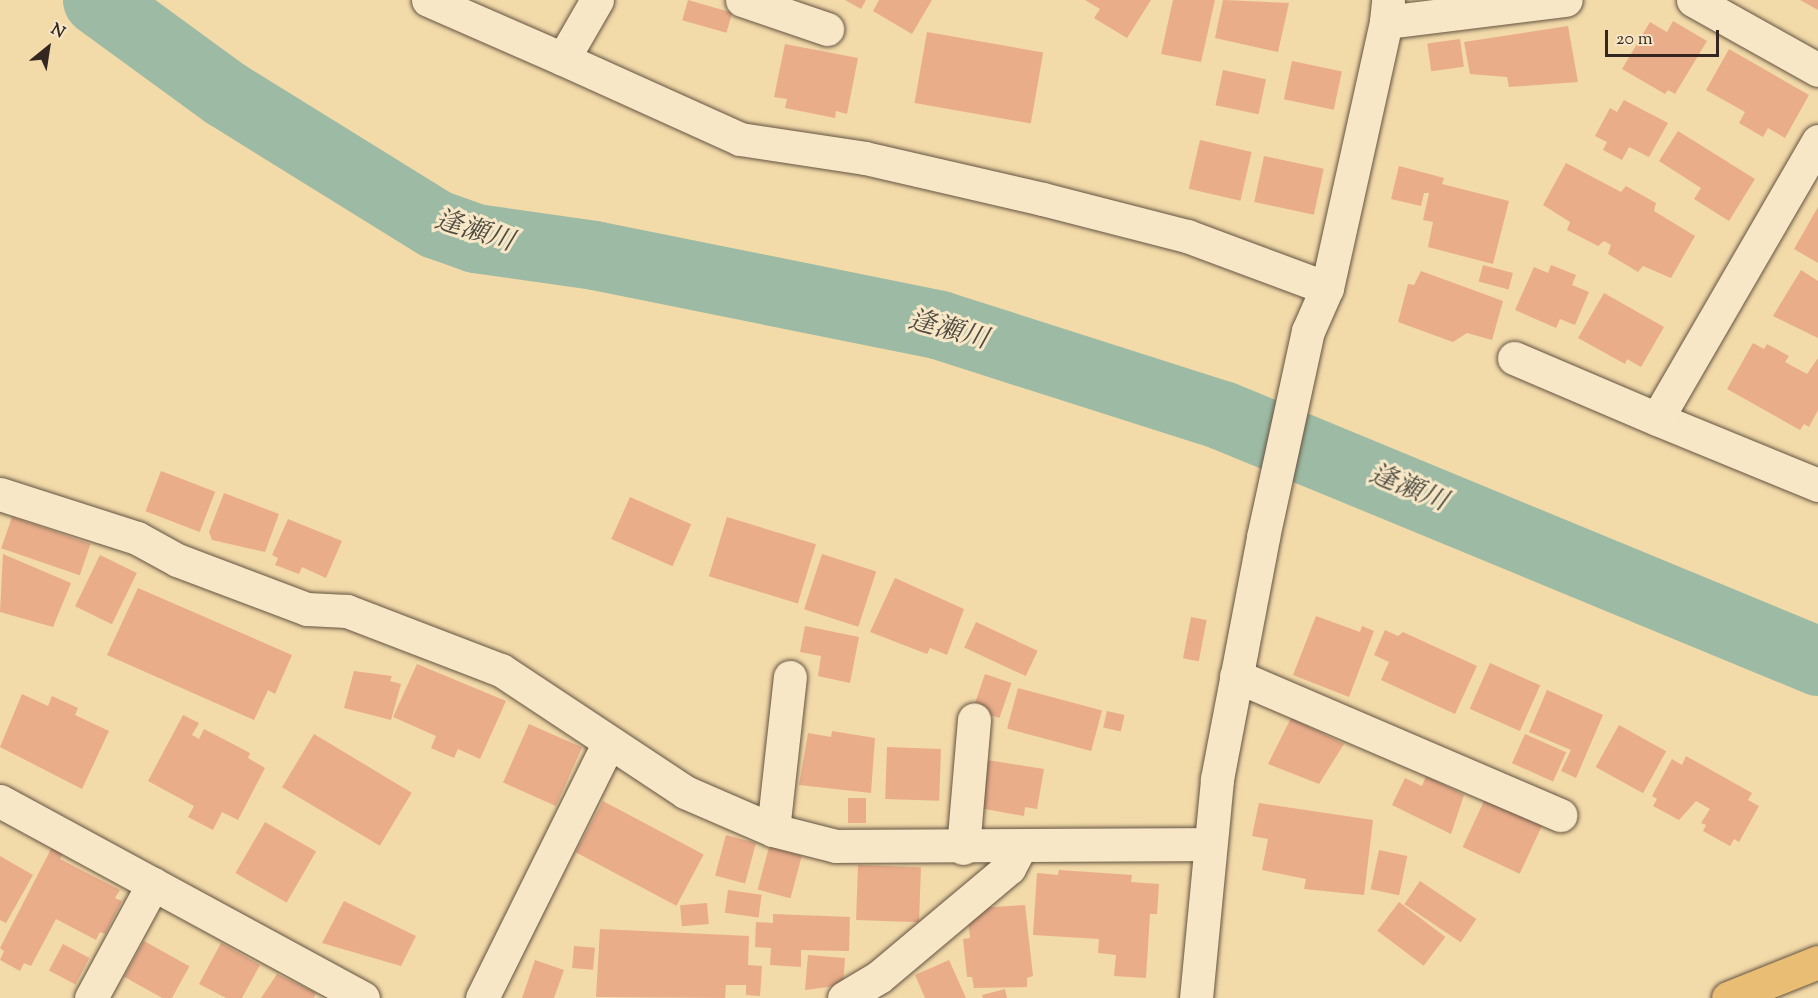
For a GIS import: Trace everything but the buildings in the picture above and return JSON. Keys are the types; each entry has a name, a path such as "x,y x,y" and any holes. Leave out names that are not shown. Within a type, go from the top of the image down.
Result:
{"highway":[{"path":"1728,998 1818,962"}],"street":[{"path":"428,0 563,58 740,139 865,158 1043,199 1187,237 1328,288"},
{"path":"563,58 597,0"},
{"path":"742,0 828,29"},
{"path":"1196,998 1209,844 1236,676 1263,537 1308,331 1328,288 1387,11 1566,0"},
{"path":"1693,0 1818,70"},
{"path":"1657,419 1818,141"},
{"path":"1514,358 1818,486"},
{"path":"0,494 137,538 177,560 307,609 347,611 401,628 501,670 608,744 685,792 773,830 836,846 963,848 1209,844"},
{"path":"1236,676 1560,815"},
{"path":"773,830 790,677"},
{"path":"963,848 975,719"},
{"path":"482,998 608,744"},
{"path":"0,801 363,998"},
{"path":"844,998 879,977 1009,868 1020,847"},
{"path":"91,998 153,884"}],"waterway":[{"name":"逢瀬川","path":"97,0 226,94 436,224 475,238 594,255 940,325 1222,415 1818,661"}]}
